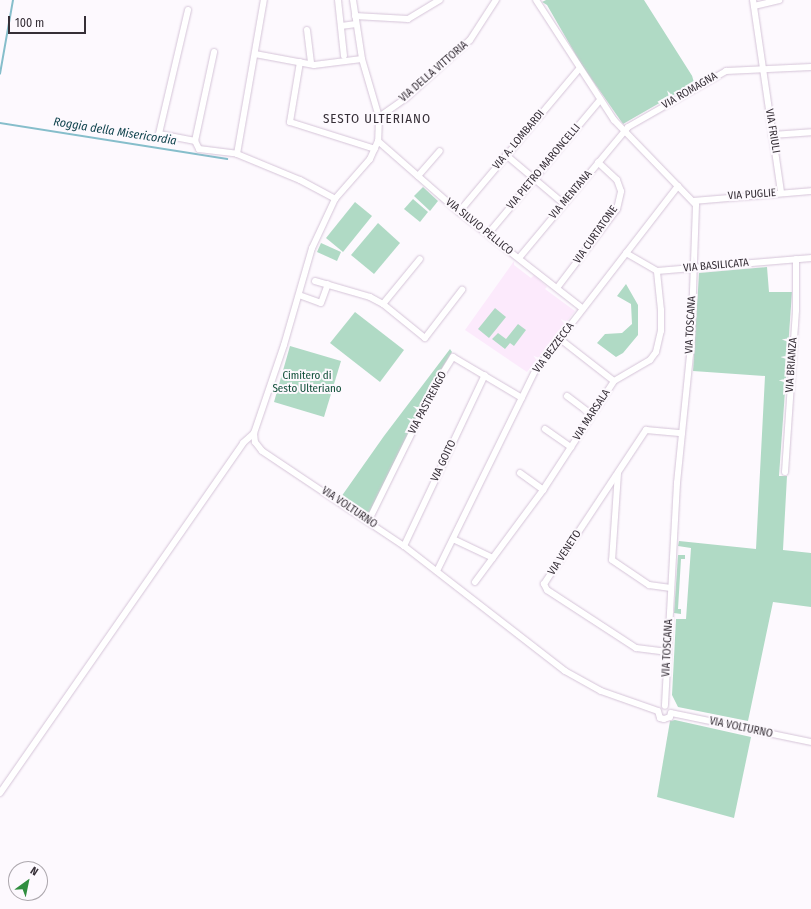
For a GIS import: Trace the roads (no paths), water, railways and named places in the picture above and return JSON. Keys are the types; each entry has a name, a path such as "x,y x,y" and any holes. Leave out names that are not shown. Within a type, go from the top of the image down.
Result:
{"street":[{"path":"238,154 264,0"},
{"path":"338,0 344,56"},
{"path":"0,793 243,443 254,433 299,295 312,248 336,199 375,149 378,141 379,117 362,59 353,0"},
{"path":"355,16 408,19 440,0"},
{"name":"VIA DELLA VITTORIA","path":"379,117 406,98 470,40 496,0"},
{"path":"536,0 579,69 624,132 693,201"},
{"path":"754,3 779,0"},
{"name":"VIA FRIULI","path":"754,3 761,69 781,193"},
{"path":"188,10 160,134 195,141"},
{"path":"341,26 356,24"},
{"path":"306,30 311,64"},
{"path":"214,52 195,141 197,148 238,154 300,180 336,199"},
{"path":"255,54 311,64 362,59"},
{"path":"300,62 290,122 375,149"},
{"name":"VIA ROMAGNA","path":"624,132 726,71 811,67"},
{"name":"VIA A. LOMBARDI","path":"459,212 579,69"},
{"name":"VIA PIETRO MARONCELLI","path":"488,234 600,100"},
{"name":"VIA MENTANA","path":"519,258 624,132"},
{"path":"772,135 811,132"},
{"name":"VIA SILVIO PELLICO","path":"378,141 459,212 584,309"},
{"path":"418,176 440,151"},
{"path":"506,155 564,204"},
{"name":"VIA CURTATONE","path":"557,288 617,209 621,191 617,180 598,162"},
{"name":"VIA BEZZECCA","path":"437,571 535,371 678,186"},
{"name":"VIA PUGLIE","path":"693,201 811,191"},
{"name":"VIA TOSCANA","path":"665,706 671,588 682,433 691,345 696,204 693,201"},
{"path":"626,253 657,271"},
{"name":"VIA BASILICATA","path":"657,271 811,258"},
{"path":"383,304 420,259"},
{"name":"VIA BRIANZA","path":"785,472 796,310 796,259"},
{"name":"VIA MARSALA","path":"475,582 543,490 614,381 650,360 656,352 661,331 661,310 657,271"},
{"path":"315,281 370,297 383,304 425,338 462,290"},
{"path":"299,295 321,303 328,284"},
{"path":"560,339 614,381"},
{"name":"VIA PASTRENGO","path":"369,520 436,384 453,357 522,398"},
{"name":"VIA GOITO","path":"404,546 485,375"},
{"path":"567,396 592,415"},
{"path":"544,429 571,447"},
{"name":"VIA VENETO","path":"668,652 636,648 544,587 646,430 682,433"},
{"name":"VIA VOLTURNO","path":"254,433 255,442 262,451 369,520 437,571 565,672 601,691 658,711 658,716 664,719 668,719 671,713 811,742"},
{"path":"618,472 612,560 649,585 671,588"},
{"path":"520,473 543,490"},
{"path":"453,539 493,558"},
{"path":"658,711 665,706 671,713"}],"waterway":[{"path":"0,74 13,0"},
{"name":"Roggia della Misericordia","path":"0,123 227,159"}],"district":[{"name":"SESTO ULTERIANO","path":"377,119"}],"park label":[{"name":"Cimitero di Sesto Ulteriano","path":"307,383"}]}
